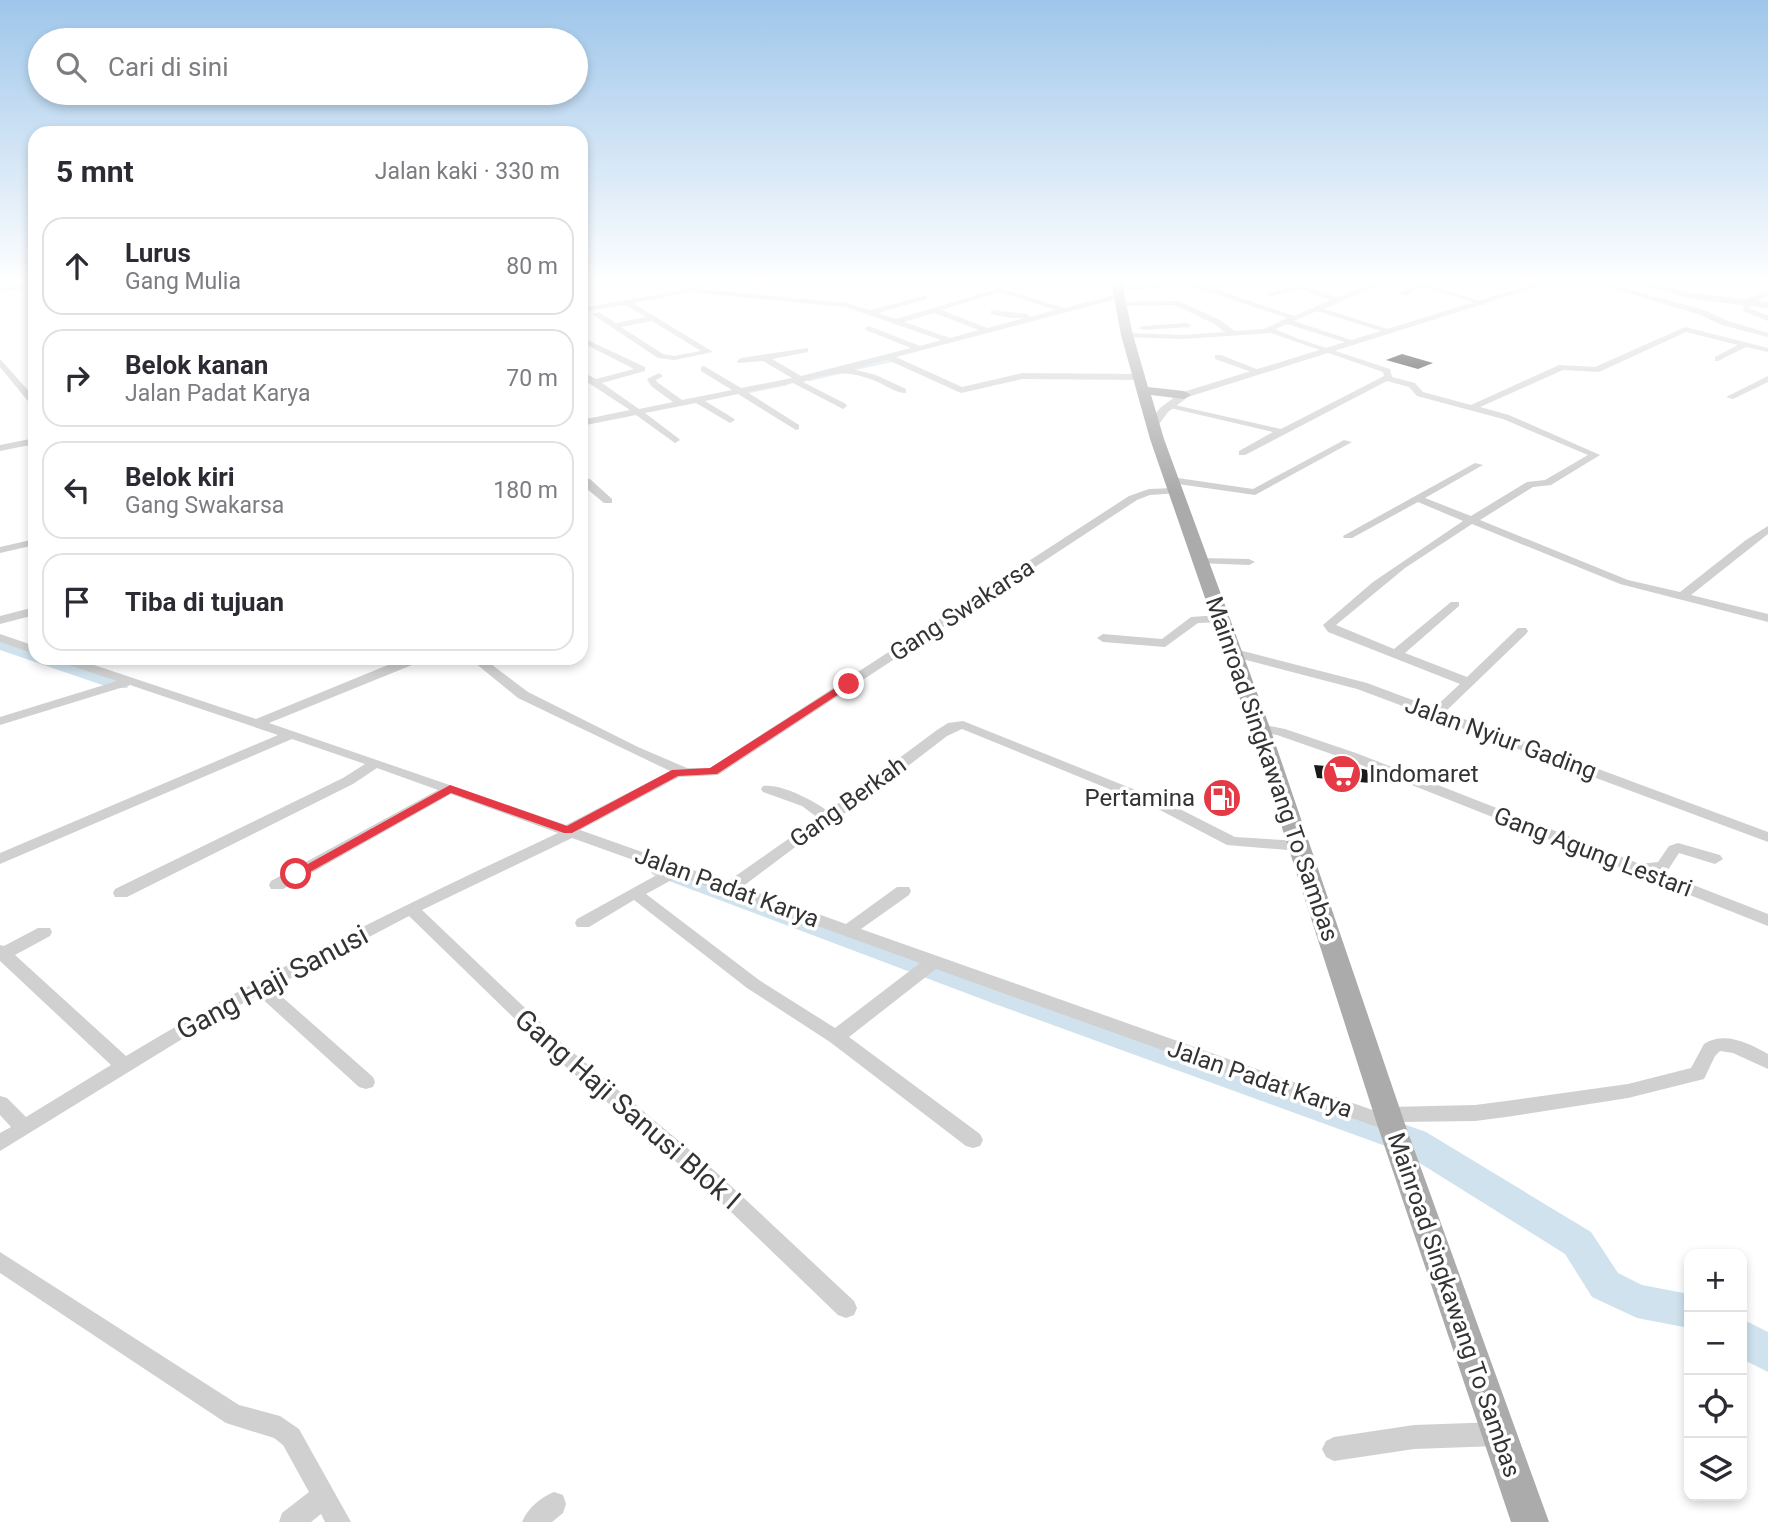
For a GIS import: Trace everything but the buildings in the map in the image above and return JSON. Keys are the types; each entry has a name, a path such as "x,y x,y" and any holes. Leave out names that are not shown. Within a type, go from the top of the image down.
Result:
{"main road":[{"name":"Mainroad Singkawang To Sambas","path":"1132,351 1168,488 1200,561 1216,619 1260,728 1393,1128 1530,1522"},
{"path":"1142,383 1184,395"}],"street":[{"path":"596,382 642,369 605,351"},
{"path":"654,351 674,358 707,351"},
{"path":"741,361 800,351"},
{"path":"588,422 742,393 913,351"},
{"path":"1153,425 1169,405 1184,395 1327,351"},
{"path":"1241,453 1388,377 1387,371 1327,351"},
{"path":"1474,407 1562,366 1596,370 1637,351"},
{"path":"1718,359 1734,351"},
{"path":"1218,357 1260,372"},
{"path":"764,358 843,406"},
{"path":"891,358 961,390 1022,376 1142,383"},
{"path":"0,362 28,396"},
{"path":"704,369 796,427"},
{"path":"844,369 873,377 903,391"},
{"path":"659,376 651,379 654,384 681,404"},
{"path":"588,378 641,413 675,440"},
{"path":"1385,378 1412,385 1420,394 1506,417 1595,456 1547,484 1531,484 1396,567 1329,625 1332,629 1466,682"},
{"path":"1730,397 1768,379"},
{"path":"700,401 730,420"},
{"path":"1169,405 1279,431"},
{"path":"0,448 28,442"},
{"path":"1168,488 1255,492 1347,442"},
{"path":"1348,537 1478,465"},
{"path":"588,483 608,501"},
{"name":"Gang Swakarsa","path":"566,834 681,771 707,774 734,760 1133,498 1168,488"},
{"path":"1417,498 1624,582 1768,618"},
{"path":"1681,597 1768,529"},
{"path":"0,550 28,544"},
{"path":"1200,561 1249,562"},
{"path":"1395,654 1455,604"},
{"path":"0,620 28,613"},
{"path":"1103,638 1165,643 1197,619 1216,619"},
{"path":"1436,714 1466,682 1522,631"},
{"path":"0,638 28,645"},
{"name":"Jalan Nyiur Gading","path":"1231,652 1335,677 1768,837"},
{"name":"Jalan Padat Karya","path":"83,665 257,723 285,737 446,791 673,873 730,888 1393,1128"},
{"path":"257,723 403,665"},
{"path":"484,665 523,695 681,771"},
{"path":"0,721 131,681"},
{"name":"Gang Berkah","path":"730,888 855,800 942,733 958,725 968,726 1163,806 1232,842 1300,846"},
{"name":"Gang Agung Lestari","path":"1260,728 1351,756 1632,869 1768,920"},
{"path":"0,859 285,737"},
{"path":"121,893 371,767"},
{"path":"768,789 807,803 828,818"},
{"path":"277,885 446,791"},
{"name":"Gang Haji Sanusi","path":"0,1143 123,1065 260,987 411,909 566,834"},
{"path":"1632,869 1663,866 1674,849 1678,848 1715,859"},
{"path":"583,923 673,873"},
{"path":"848,931 903,891"},
{"path":"635,893 753,984 836,1037 973,1140"},
{"name":"Gang Haji Sanusi Blok I","path":"411,909 557,1049 709,1178 846,1308"},
{"path":"44,932 2,953 123,1065"},
{"path":"836,1037 933,962"},
{"path":"260,987 366,1082"},
{"path":"1393,1128 1628,1091 1697,1073 1714,1046 1729,1045 1768,1062"},
{"path":"0,1103 24,1128"},
{"path":"0,1261 234,1415 280,1428 291,1437 340,1522"},
{"path":"1334,1449 1414,1437 1499,1434"},
{"path":"291,1522 324,1496"},
{"path":"534,1522 554,1504"}],"waterway":[{"path":"850,370 891,361 888,358"},
{"path":"809,380 838,373"},
{"path":"744,393 787,384"},
{"path":"0,643 28,653"},
{"path":"65,665 119,683"},
{"path":"663,869 1006,996 1414,1142 1578,1243 1605,1285 1637,1301 1684,1310"},
{"path":"1747,1340 1768,1354"}],"place":[{"name":"Indomaret","path":"1342,774"},
{"name":"Pertamina","path":"1222,798"}],"route":[{"path":"296,874 450,789 568,830 676,773 713,772 849,684"}]}
